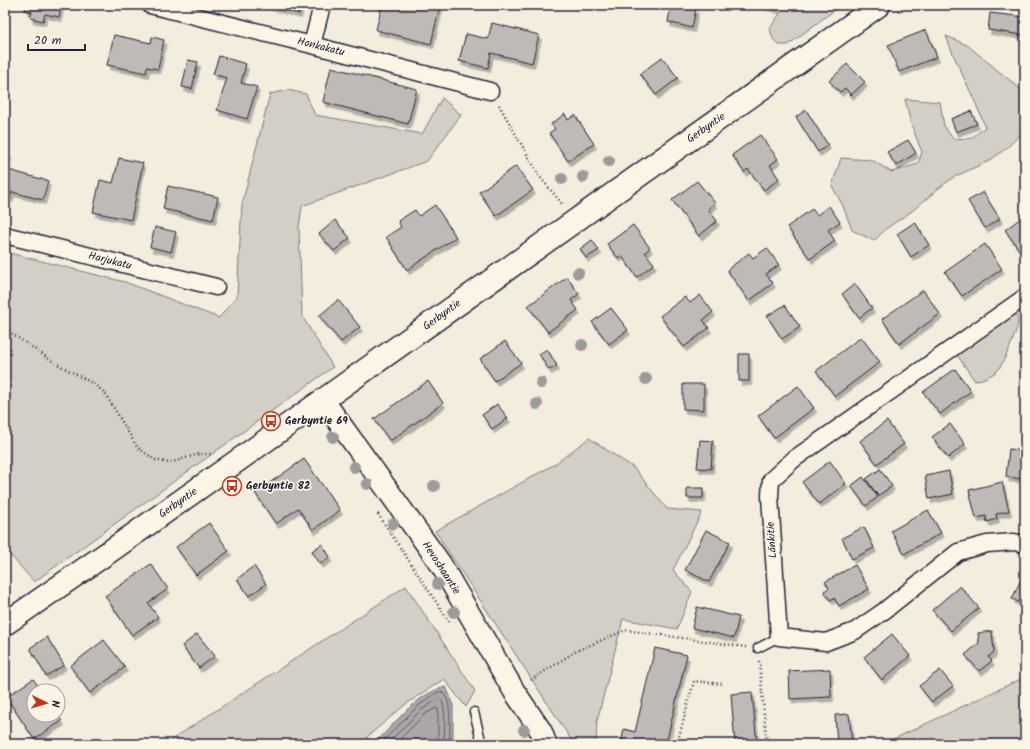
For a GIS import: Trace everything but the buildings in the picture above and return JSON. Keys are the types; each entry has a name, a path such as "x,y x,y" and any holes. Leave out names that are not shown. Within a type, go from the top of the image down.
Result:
{"main road":[{"name":"Gerbyntie","path":"5,624 236,462 878,5"}],"street":[{"name":"Honkakatu","path":"150,5 490,91"},
{"path":"312,45 322,5"},
{"name":"Harjukatu","path":"5,235 216,287"},
{"name":"Länkitie","path":"779,637 770,496 771,480 794,459 1025,297"},
{"name":"Hevoshaantie","path":"323,400 440,563 514,691 541,731 546,744"},
{"path":"779,637 826,642 855,631 884,611 958,552 987,544 1014,542 1025,544"}],"lane":[{"path":"758,648 779,637"},
{"path":"474,712 482,744"}],"path":[{"path":"490,91 540,177 569,213 573,223"},
{"path":"5,329 55,363 94,384 105,393 137,447 154,460 169,463 199,454 220,453 226,454 236,462"},
{"path":"378,514 451,626"},
{"path":"514,691 576,651 626,630 758,648 767,744"},
{"path":"677,744 694,681 723,684"}],"shaded area":[{"path":"788,5 841,5 788,45 779,45 773,39 770,28"},
{"path":"946,36 967,45 1018,87 1025,95 1025,129 1008,147 989,161 954,177 912,211 887,228 874,241 852,230 843,206 832,186 841,158 872,160 891,172 918,164 922,152 911,124 905,99 940,102 944,126 953,139 972,138 985,127"},
{"path":"288,90 306,94 315,115 422,134 442,98 461,115 427,161 302,206 299,227 302,316 333,367 34,582 5,549 5,252 125,282 219,318 237,296 242,204 270,94"},
{"path":"1016,312 1018,321 1016,332 1000,368 992,374 975,381 957,355"},
{"path":"589,438 634,468 667,509 702,512 673,570 692,592 677,629 623,619 597,721 596,744 574,744 435,531 555,464"},
{"path":"406,586 475,691 466,707 444,679 406,704 367,737 367,744 165,744"},
{"path":"1025,677 1025,744 883,744"}],"water":[{"path":"446,687 453,705 453,744 376,744 377,741 417,701 436,690"}],"place":[{"name":"Gerbyntie 69","path":"271,421"},
{"name":"Gerbyntie 82","path":"232,486"}]}
